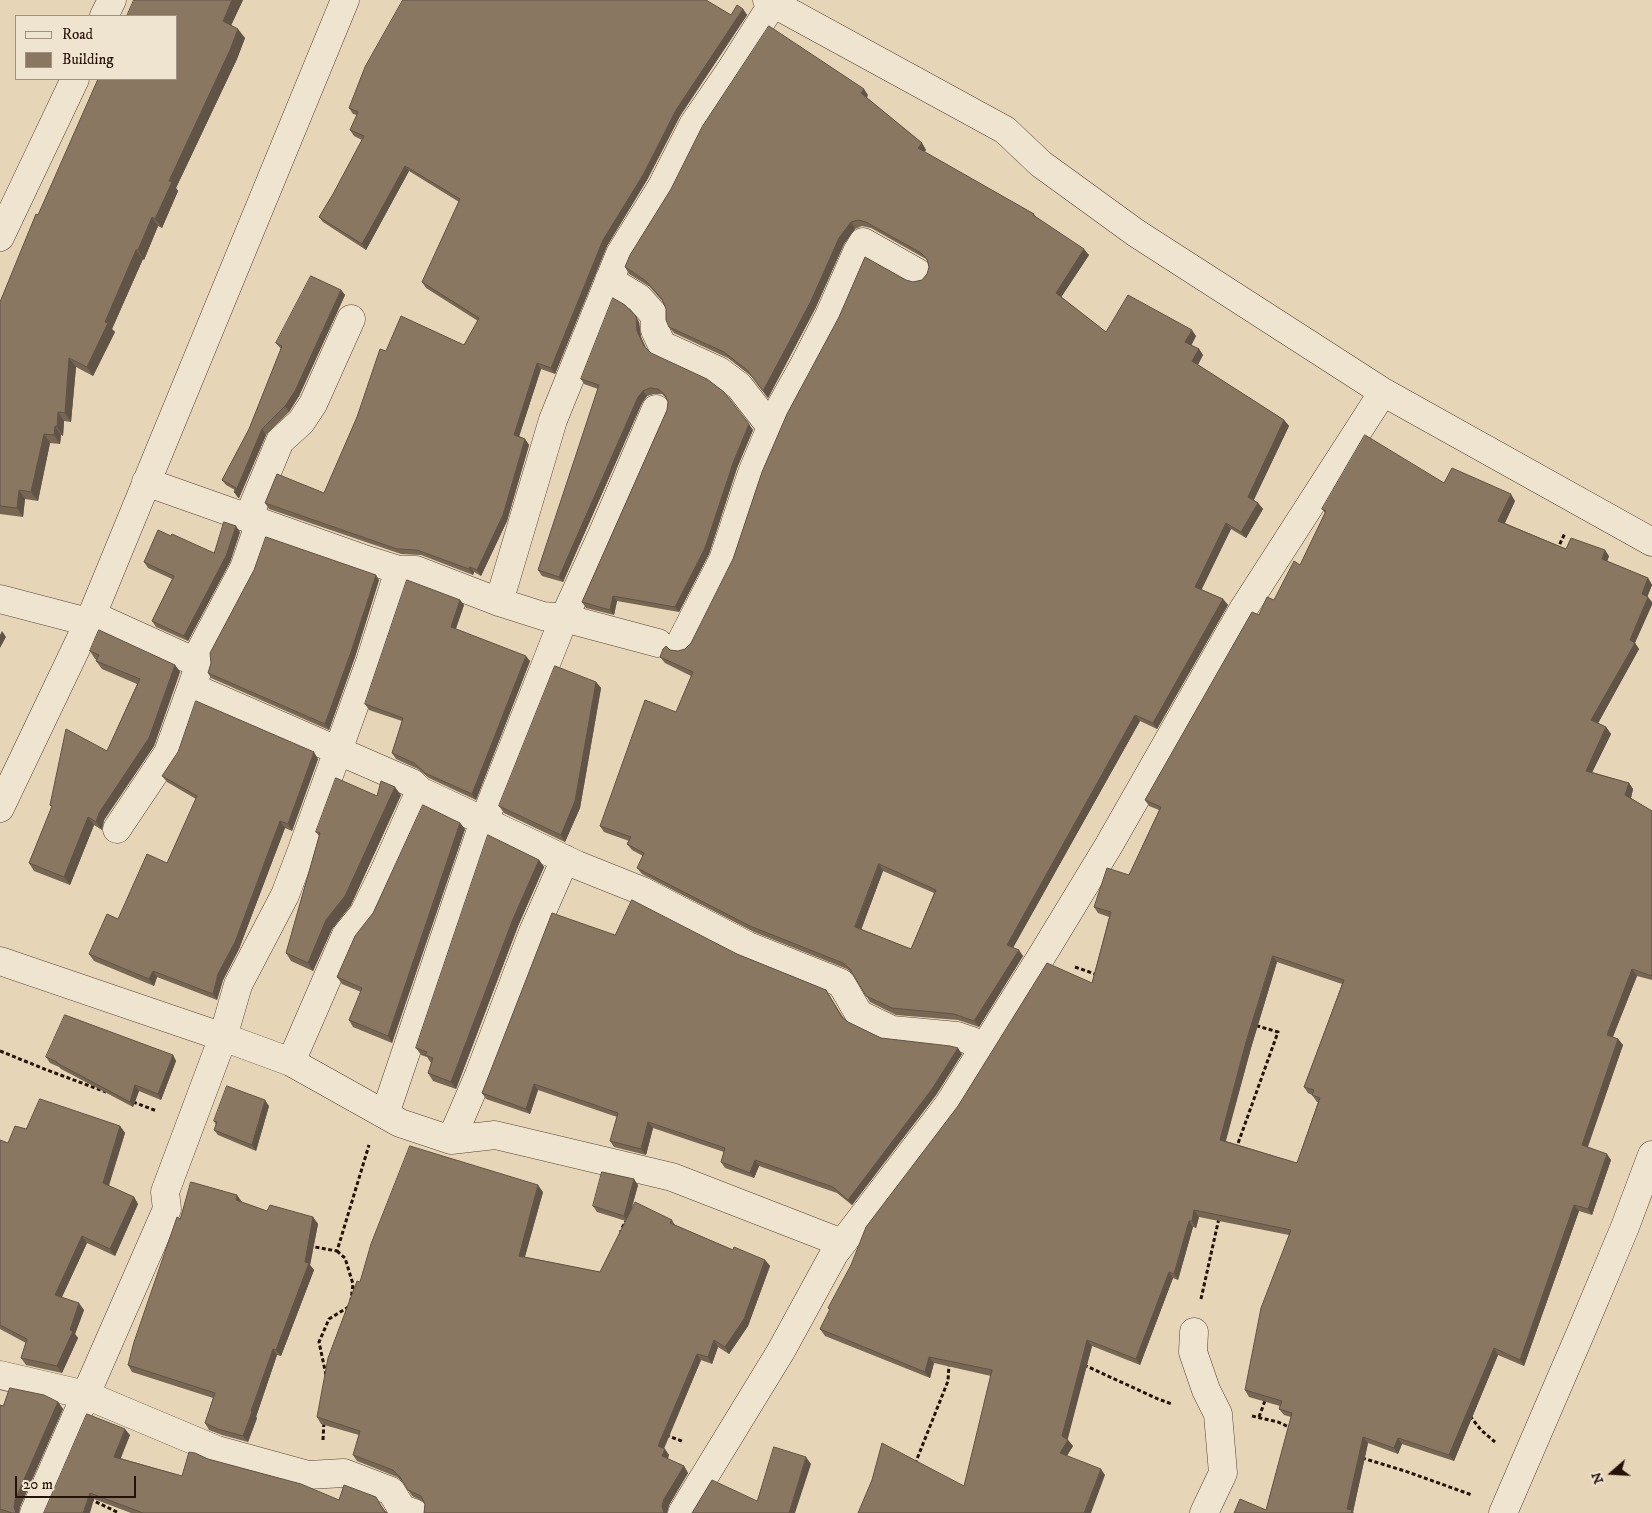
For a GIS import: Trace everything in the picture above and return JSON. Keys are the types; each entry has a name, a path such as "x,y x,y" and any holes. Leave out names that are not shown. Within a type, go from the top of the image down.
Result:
{"street":[{"path":"104,15 112,0"},
{"path":"0,808 90,618 345,0"},
{"path":"499,602 554,420 620,254 661,188 693,125 730,71 770,2 1005,130 1040,164 1136,233 1383,392 1652,542"},
{"path":"0,237 75,80"},
{"path":"146,482 399,570 416,570 499,602 543,616 564,618 669,642 723,560 752,473 771,427 828,316 863,242 918,272"},
{"path":"610,280 639,298 655,316 655,330 662,345 719,371 739,386 771,427"},
{"path":"117,829 168,753 182,720 193,674 244,568 254,520 280,441 301,422 313,404 351,320"},
{"path":"682,1513 782,1352 834,1254 949,1104 1042,957 1109,845 1244,608 1383,392"},
{"path":"381,1112 484,822 564,618 656,409"},
{"path":"34,1513 167,1209 165,1192 224,1037 238,985 285,895 339,751 399,570"},
{"path":"0,599 90,618 339,751 412,783 420,790 484,822 642,891 748,946 841,983 859,1014 892,1030 957,1036 972,1041 984,1049"},
{"path":"291,1062 346,935 364,913 420,790"},
{"path":"451,1140 479,1075 533,932 565,859"},
{"path":"0,961 224,1037 291,1062 400,1123 451,1140 495,1135 672,1176 842,1243"},
{"path":"1503,1513 1592,1306 1652,1155"},
{"path":"1194,1332 1193,1352 1206,1390 1218,1414 1223,1474 1204,1513"},
{"path":"0,1375 86,1396 217,1450 308,1474 344,1473 391,1491 402,1509 414,1513"}],"path":[{"path":"1554,556 1579,500"},
{"path":"1042,957 1098,975"},
{"path":"1233,1158 1278,1032 1250,1023"},
{"path":"0,1051 110,1093"},
{"path":"128,1100 191,1123"},
{"path":"337,1251 381,1112"},
{"path":"620,1239 621,1230 639,1196 649,1171"},
{"path":"1194,1332 1220,1215"},
{"path":"301,1244 337,1251 345,1258 353,1284 350,1314"},
{"path":"327,1382 319,1342 329,1319 350,1306"},
{"path":"914,1469 948,1381 949,1362"},
{"path":"1259,1417 1266,1396"},
{"path":"308,1474 322,1444 325,1414"},
{"path":"1469,1414 1481,1430 1496,1443 1515,1453 1525,1462"},
{"path":"662,1434 717,1456"},
{"path":"50,1476 97,1504 119,1513"}],"building":[{"path":"134,0 232,0 223,21 238,29 169,181 172,182 155,219 152,217 138,250 136,250 105,322 108,323 87,367 69,358 65,413 58,412 57,427 55,426 54,435 44,434 31,492 19,490 17,508 0,506 0,302 36,214 38,215 98,80 178,80 178,15 127,15"},
{"path":"403,0 706,0 731,15 737,5 743,9 676,110 643,175 603,240 551,368 537,363 514,435 525,439 503,515 477,570 470,567 469,569 417,550 397,549 265,503 277,474 324,493 357,417 380,349 386,351 401,316 464,345 479,318 422,282 460,199 405,166 362,244 319,217 364,136 350,130 358,112 349,108 365,67"},
{"path":"769,26 864,89 861,93 922,143 918,148 1034,214 1084,249 1056,293 1106,332 1128,295 1192,330 1185,342 1199,349 1192,361 1284,420 1248,497 1258,503 1241,532 1226,523 1195,587 1223,599 1153,723 1135,715 1007,945 1019,950 974,1021 954,1014 892,1008 866,996 850,969 843,963 750,926 637,868 644,853 627,844 631,837 600,826 645,700 676,712 693,672 660,657 663,649 666,646 670,650 678,651 685,649 691,643 733,559 762,472 787,414 839,317 865,257 913,282 922,280 927,274 929,267 927,259 921,253 866,222 858,220 851,222 839,238 810,303 763,391 747,370 724,352 669,327 662,299 646,281 625,267 630,255 671,189 702,127","holes":["879,864 936,890 911,949 855,927"]},
{"path":"311,276 341,290 295,391 285,406 262,429 235,493 236,488 222,480 249,429 282,346 276,343"},
{"path":"613,298 625,305 636,316 637,331 644,346 651,353 707,379 724,392 749,424 733,463 705,548 675,607 613,596 610,610 582,602 667,410 668,402 665,395 658,389 650,388 643,391 638,397 559,577 538,570 599,385 581,379"},
{"path":"1365,435 1444,483 1452,468 1511,494 1498,521 1566,549 1571,538 1605,550 1602,559 1648,578 1642,594 1648,597 1630,640 1635,643 1591,720 1606,727 1586,771 1629,783 1625,795 1652,811 1652,976 1632,969 1607,1035 1618,1039 1582,1145 1607,1154 1588,1209 1574,1205 1520,1360 1494,1348 1449,1455 1398,1438 1394,1448 1363,1437 1347,1509 1352,1510 1351,1513 1234,1513 1240,1499 1266,1510 1292,1413 1279,1409 1282,1401 1245,1390 1261,1308 1291,1230 1194,1210 1174,1274 1169,1272 1136,1359 1087,1340 1062,1436 1068,1440 1060,1453 1101,1469 1084,1513 858,1513 872,1480 882,1443 964,1486 992,1370 929,1357 925,1372 820,1329 830,1309 828,1308 851,1265 866,1227 958,1106 1047,963 1092,983 1111,912 1094,907 1107,868 1129,875 1161,807 1145,800 1252,612 1259,615 1267,597 1274,600 1294,561 1300,565 1326,511 1322,509","holes":["1273,956 1344,980 1304,1087 1314,1090 1312,1095 1320,1098 1297,1163 1220,1140 1246,1042"]},
{"path":"224,522 236,526 226,556 184,636 152,621 174,576 144,562 158,530 171,536 172,534 214,553"},
{"path":"266,537 376,575 325,724 208,673 211,663 210,653 254,570"},
{"path":"407,580 460,600 451,627 526,656 472,794 425,773 414,763 392,753 403,718 365,704"},
{"path":"99,630 175,665 149,738 99,813 96,822 88,817 64,877 29,863 52,806 50,805 66,729 107,751 140,679 96,661 99,655 90,651"},
{"path":"555,666 596,682 575,801 561,835 499,806"},
{"path":"196,701 314,752 288,824 280,821 235,942 218,974 213,994 153,971 149,979 89,954 107,914 118,919 147,854 167,863 197,796 162,776 178,752"},
{"path":"336,778 377,796 381,781 395,787 345,896 326,920 308,963 286,953 320,833 316,832"},
{"path":"423,805 460,823 388,1036 349,1020 362,988 337,977 355,936 373,913"},
{"path":"488,835 539,860 513,919 451,1082 428,1073 433,1058 425,1055 427,1052 416,1048"},
{"path":"632,900 737,954 826,990 841,1016 848,1022 881,1038 958,1048 932,1089 848,1200 833,1187 755,1160 750,1173 721,1162 725,1148 648,1122 641,1149 610,1141 618,1113 534,1084 526,1109 482,1093 552,913 615,935"},
{"path":"65,1015 173,1055 158,1094 135,1085 130,1102 46,1057"},
{"path":"227,1086 265,1100 252,1145 214,1130 217,1122 214,1121"},
{"path":"40,1099 120,1126 103,1183 134,1197 110,1249 82,1236 55,1295 79,1303 70,1330 73,1331 57,1366 21,1358 27,1339 0,1325 0,1140 8,1143 15,1126 26,1129"},
{"path":"410,1146 538,1185 519,1256 600,1272 635,1202 672,1220 670,1223 733,1250 734,1247 765,1260 744,1319 725,1347 714,1340 708,1357 697,1354 658,1446 665,1449 662,1456 684,1466 664,1499 662,1506 664,1513 424,1513 425,1504 421,1496 408,1490 393,1470 353,1455 360,1431 317,1417 328,1358 357,1281 360,1282 371,1244"},
{"path":"602,1172 634,1179 624,1216 593,1206"},
{"path":"191,1182 237,1195 236,1200 267,1211 270,1205 313,1217 305,1262 309,1263 276,1350 273,1349 243,1436 205,1423 215,1393 128,1365 134,1342 177,1217 180,1219"},
{"path":"10,1388 44,1395 58,1402 15,1500 14,1507 16,1513 0,1509 0,1405 3,1406"},
{"path":"87,1414 125,1429 114,1457 182,1476 189,1452 195,1453 208,1459 301,1484 339,1500 344,1485 376,1497 387,1513 143,1513 90,1493 83,1513 44,1513"},
{"path":"774,1447 806,1457 789,1513 692,1513 712,1480 757,1501"}]}
